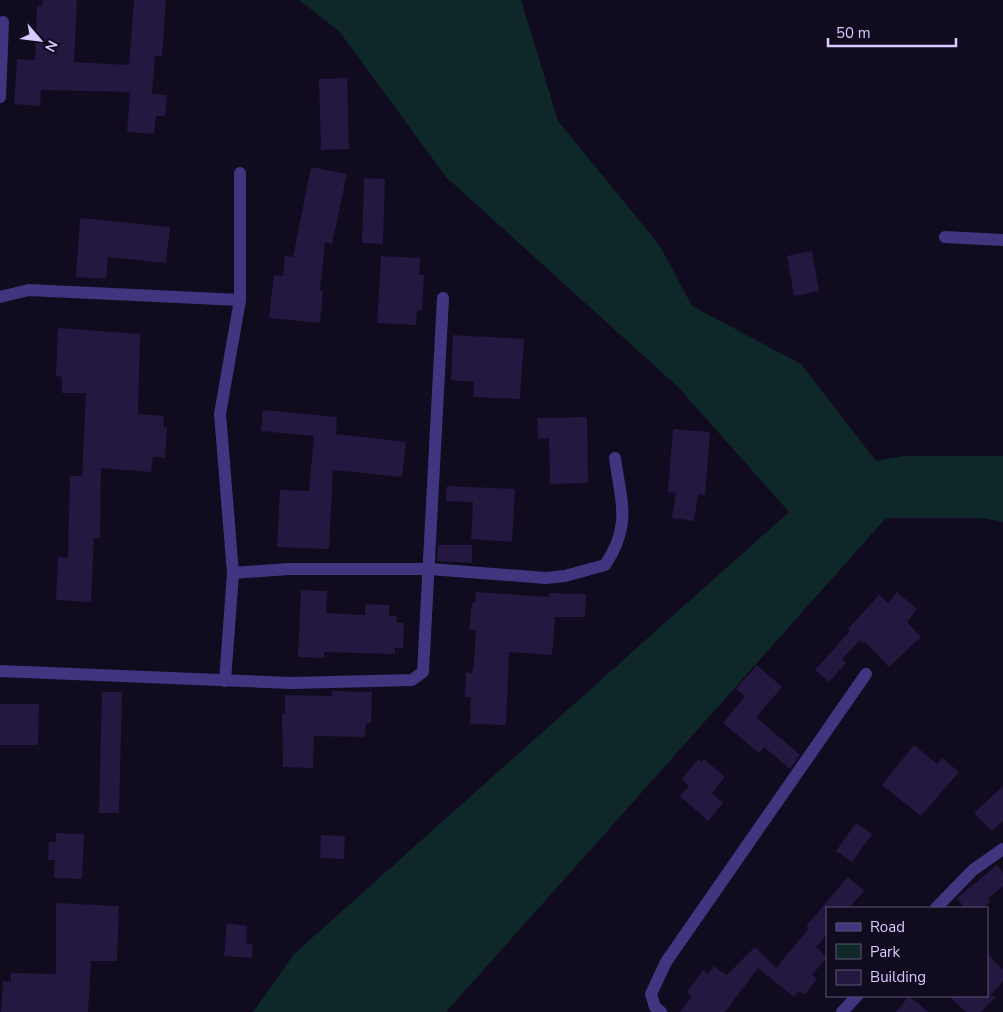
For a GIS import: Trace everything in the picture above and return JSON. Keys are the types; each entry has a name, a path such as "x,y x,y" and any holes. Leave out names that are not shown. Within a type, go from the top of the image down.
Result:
{"street":[{"path":"0,96 3,22"},
{"path":"226,681 233,573 220,414 240,300 240,173"},
{"path":"945,236 1003,240"},
{"path":"0,297 30,290 240,300"},
{"path":"0,671 291,683 412,680 423,672 444,298"},
{"path":"233,573 289,569 430,569 546,578 565,576 605,565 615,550 624,519 615,458"},
{"path":"661,1012 655,1007 651,994 666,962 866,674"},
{"path":"937,907 973,870 1003,848"},
{"path":"842,1012 856,997"}],"green space":[{"path":"299,0 521,0 558,121 660,246 692,306 801,364 876,461 904,456 1003,456 1003,522 982,518 886,518 446,1012 253,1012 294,954 789,512 678,387 446,177 339,31"}],"building":[{"path":"43,0 77,0 74,62 129,65 134,0 166,0 162,56 155,56 152,94 167,95 165,116 156,116 154,134 127,132 130,92 41,90 40,106 14,104 17,59 35,60 37,6 42,6"},
{"path":"347,78 349,149 321,150 319,79"},
{"path":"311,167 347,174 332,244 325,242 320,291 323,291 320,323 269,318 274,275 283,276 285,256 293,257"},
{"path":"364,178 385,179 383,244 362,243"},
{"path":"80,218 170,227 166,263 108,257 106,279 76,277"},
{"path":"812,251 819,291 794,296 787,256"},
{"path":"381,256 420,258 419,275 424,275 422,310 417,310 416,325 377,323"},
{"path":"58,328 140,334 138,414 164,416 163,427 167,427 165,458 153,457 151,472 101,468 100,538 94,538 91,602 56,600 58,557 68,558 70,476 82,476 86,393 62,393 62,377 56,376"},
{"path":"453,335 524,339 520,399 473,397 474,382 451,380"},
{"path":"263,410 337,417 336,434 406,442 402,477 333,470 329,549 277,547 280,490 309,491 314,436 261,431"},
{"path":"587,417 588,483 550,484 549,438 538,439 537,418"},
{"path":"673,429 710,432 705,495 698,494 694,521 672,518 676,493 668,492"},
{"path":"447,486 515,489 512,542 471,539 473,502 446,501"},
{"path":"438,545 472,545 472,563 437,561"},
{"path":"301,590 327,591 326,613 365,615 365,604 389,605 389,616 397,616 396,623 404,623 403,648 395,648 395,654 324,652 324,658 298,657"},
{"path":"476,592 549,597 549,593 586,594 585,617 555,617 552,655 509,652 506,725 470,724 471,697 465,697 466,672 472,673 474,663 476,630 469,630 472,603 475,603"},
{"path":"897,592 917,609 907,622 921,637 889,667 864,641 863,643 860,640 842,659 846,663 829,682 815,670 850,631 848,629 879,595 888,603"},
{"path":"757,665 782,687 756,717 800,755 790,769 764,747 759,753 723,723 745,696 736,689"},
{"path":"332,691 372,692 371,723 366,723 365,737 314,736 313,768 283,767 282,713 285,713 285,695 332,696"},
{"path":"102,692 122,692 119,813 99,813"},
{"path":"0,704 39,704 38,745 0,745"},
{"path":"914,745 937,764 942,758 959,772 921,816 882,785"},
{"path":"698,759 701,762 704,759 725,777 712,793 723,803 708,821 680,796 689,786 682,779"},
{"path":"1003,786 1003,821 992,831 974,813"},
{"path":"856,823 872,834 852,862 836,851"},
{"path":"56,833 84,834 82,879 54,878 55,860 48,860 49,842 56,842"},
{"path":"321,835 345,836 344,859 320,858"},
{"path":"997,865 1003,873 1003,886 988,898 991,902 984,907 964,907 957,898"},
{"path":"848,877 864,891 850,907 826,907 826,935 816,947 826,958 812,975 817,979 804,995 799,991 794,997 758,968 725,1012 680,1012 692,996 687,992 703,970 708,974 714,966 727,975 755,947 776,968 809,928 806,926"},
{"path":"56,903 119,906 117,961 91,961 88,1012 1,1012 3,981 11,982 11,973 56,974"},
{"path":"227,923 247,926 246,943 253,944 252,958 224,956"},
{"path":"988,955 1003,969 1003,981 990,996 996,996 981,1012 966,1012 950,997 988,997"},
{"path":"910,997 928,1012 896,1012"}]}
